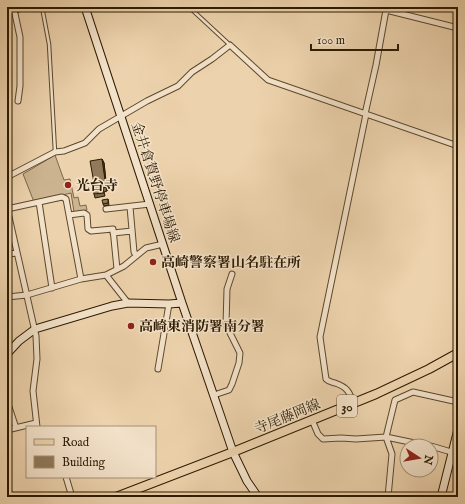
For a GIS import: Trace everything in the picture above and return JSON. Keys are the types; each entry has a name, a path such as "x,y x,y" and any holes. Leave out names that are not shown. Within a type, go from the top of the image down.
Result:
{"main road":[{"name":"金井倉賀野停車場線","path":"85,7 182,303 234,452 246,481 258,497"},
{"path":"7,354 19,340 35,329 112,306 128,303 182,303"},
{"name":"寺尾藤岡線","path":"234,452 376,394 458,353"},
{"path":"441,497 455,452 458,429"},
{"name":"30","path":"116,497 234,452"}],"street":[{"path":"378,7 458,28"},
{"path":"14,9 20,37 20,86 18,101"},
{"path":"353,404 347,389 326,379 320,341 386,10"},
{"path":"7,177 55,152 64,151 85,143 99,130 147,101 178,86 192,72 230,45 268,80 458,146"},
{"path":"37,425 33,391 37,359 36,336 7,209 62,197 66,199 81,279"},
{"path":"39,202 52,288"},
{"path":"106,210 150,204"},
{"path":"130,207 134,252 136,255"},
{"path":"69,215 84,213 87,215 88,229 91,230 113,229 117,269"},
{"path":"113,233 132,231"},
{"path":"7,297 27,295 81,279 106,274 124,266 146,248 163,244"},
{"path":"7,254 18,253"},
{"path":"106,274 128,303"},
{"path":"214,395 229,390 239,363 240,353 226,325 227,289 232,274"},
{"path":"158,369 168,304"},
{"path":"388,497 392,454 386,436 395,400 413,392 458,402"},
{"path":"7,401 16,428"},
{"path":"312,420 318,434 323,439 356,439 386,436 399,439"},
{"path":"7,430 26,427"},
{"path":"439,448 455,452"},
{"path":"66,478 72,497"}],"lane":[{"path":"42,7 49,44 55,152"},
{"path":"189,7 230,45"}],"shaded area":[{"path":"55,155 64,180 70,179 74,198 78,197 80,206 86,205 87,210 74,212 71,193 34,202 23,174"}],"building":[{"path":"102,159 106,187 103,188 104,193 94,194 92,183 94,183 90,161"},
{"path":"108,199 108,203 103,204 102,200"}],"place":[{"name":"光台寺","path":"68,185"},
{"name":"高崎警察署山名駐在所","path":"153,262"},
{"name":"高崎東消防署南分署","path":"131,326"}]}
